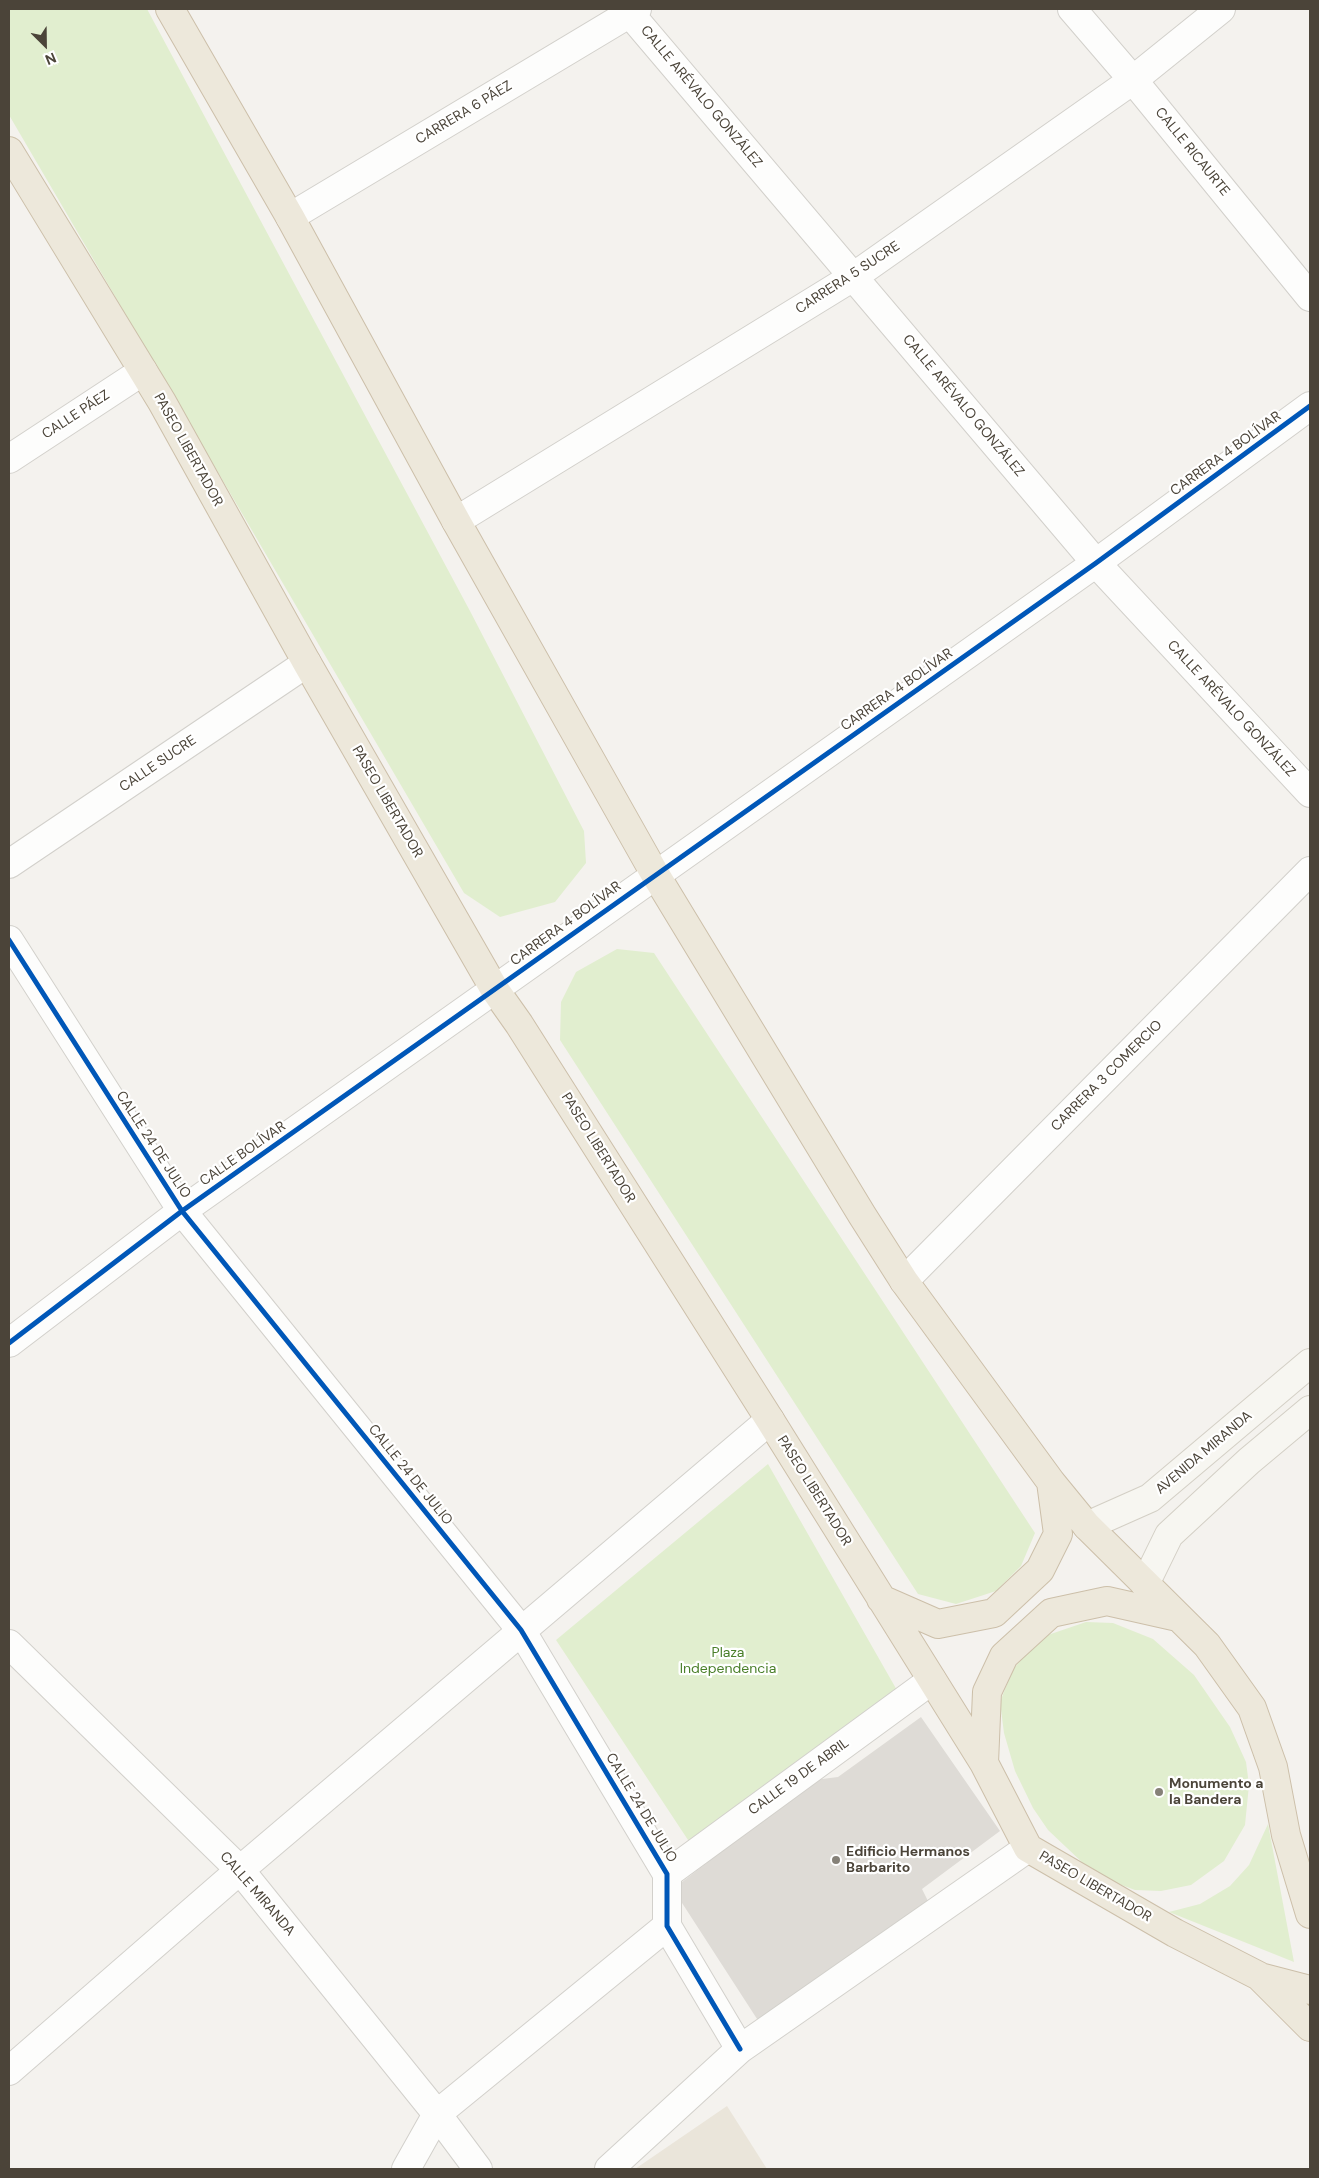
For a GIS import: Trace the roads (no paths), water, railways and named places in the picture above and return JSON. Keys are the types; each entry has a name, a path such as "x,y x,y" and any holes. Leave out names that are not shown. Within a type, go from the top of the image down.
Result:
{"highway":[{"path":"170,9 290,217 456,521 655,874 904,1281 1051,1482 1087,1526 1207,1645 1252,1708 1273,1767 1286,1835 1310,1914"},
{"name":"PASEO LIBERTADOR","path":"9,151 143,371 495,990 519,1024 770,1420 984,1763 1028,1848 1175,1933 1259,1976 1310,2027"},
{"path":"881,1599 938,1624 994,1613 1040,1570 1058,1534 1051,1482"},
{"path":"984,1763 987,1692 1004,1656 1050,1613 1107,1601 1178,1617"},
{"path":"1259,1976 1310,1990"}],"main road":[{"name":"AVENIDA MIRANDA","path":"1087,1526 1150,1498 1310,1362"},
{"path":"1145,1584 1168,1535 1249,1461 1310,1410"}],"street":[{"name":"CALLE RICAURTE","path":"1072,9 1133,80 1310,296"},
{"name":"CARRERA 5 SUCRE","path":"456,521 853,277 1133,80 1222,9"},
{"name":"CARRERA 6 PÁEZ","path":"290,217 631,11"},
{"name":"CALLE ARÉVALO GONZÁLEZ","path":"631,11 853,277 1096,563 1310,793"},
{"name":"CALLE PÁEZ","path":"9,459 143,371"},
{"name":"CARRERA 4 BOLÍVAR","path":"495,990 655,874 1096,563 1310,406"},
{"name":"CALLE SUCRE","path":"9,864 308,663"},
{"name":"CARRERA 3 COMERCIO","path":"904,1281 1310,871"},
{"name":"CALLE 24 DE JULIO","path":"9,940 182,1211 521,1630 667,1874 667,1926"},
{"name":"CALLE BOLÍVAR","path":"9,1342 182,1211 495,990"},
{"path":"9,2071 240,1870 770,1420"},
{"name":"CALLE MIRANDA","path":"9,1644 240,1870 437,2114 478,2169"},
{"name":"CALLE 19 DE ABRIL","path":"667,1874 932,1680"},
{"path":"609,2169 740,2049 1028,1848"},
{"path":"406,2169 437,2114 667,1926 740,2049"}],"place":[{"name":"Monumento a la Bandera","path":"1159,1792"},
{"name":"Edificio Hermanos Barbarito","path":"836,1860"}],"park label":[{"name":"Plaza Independencia","path":"728,1662"}]}
